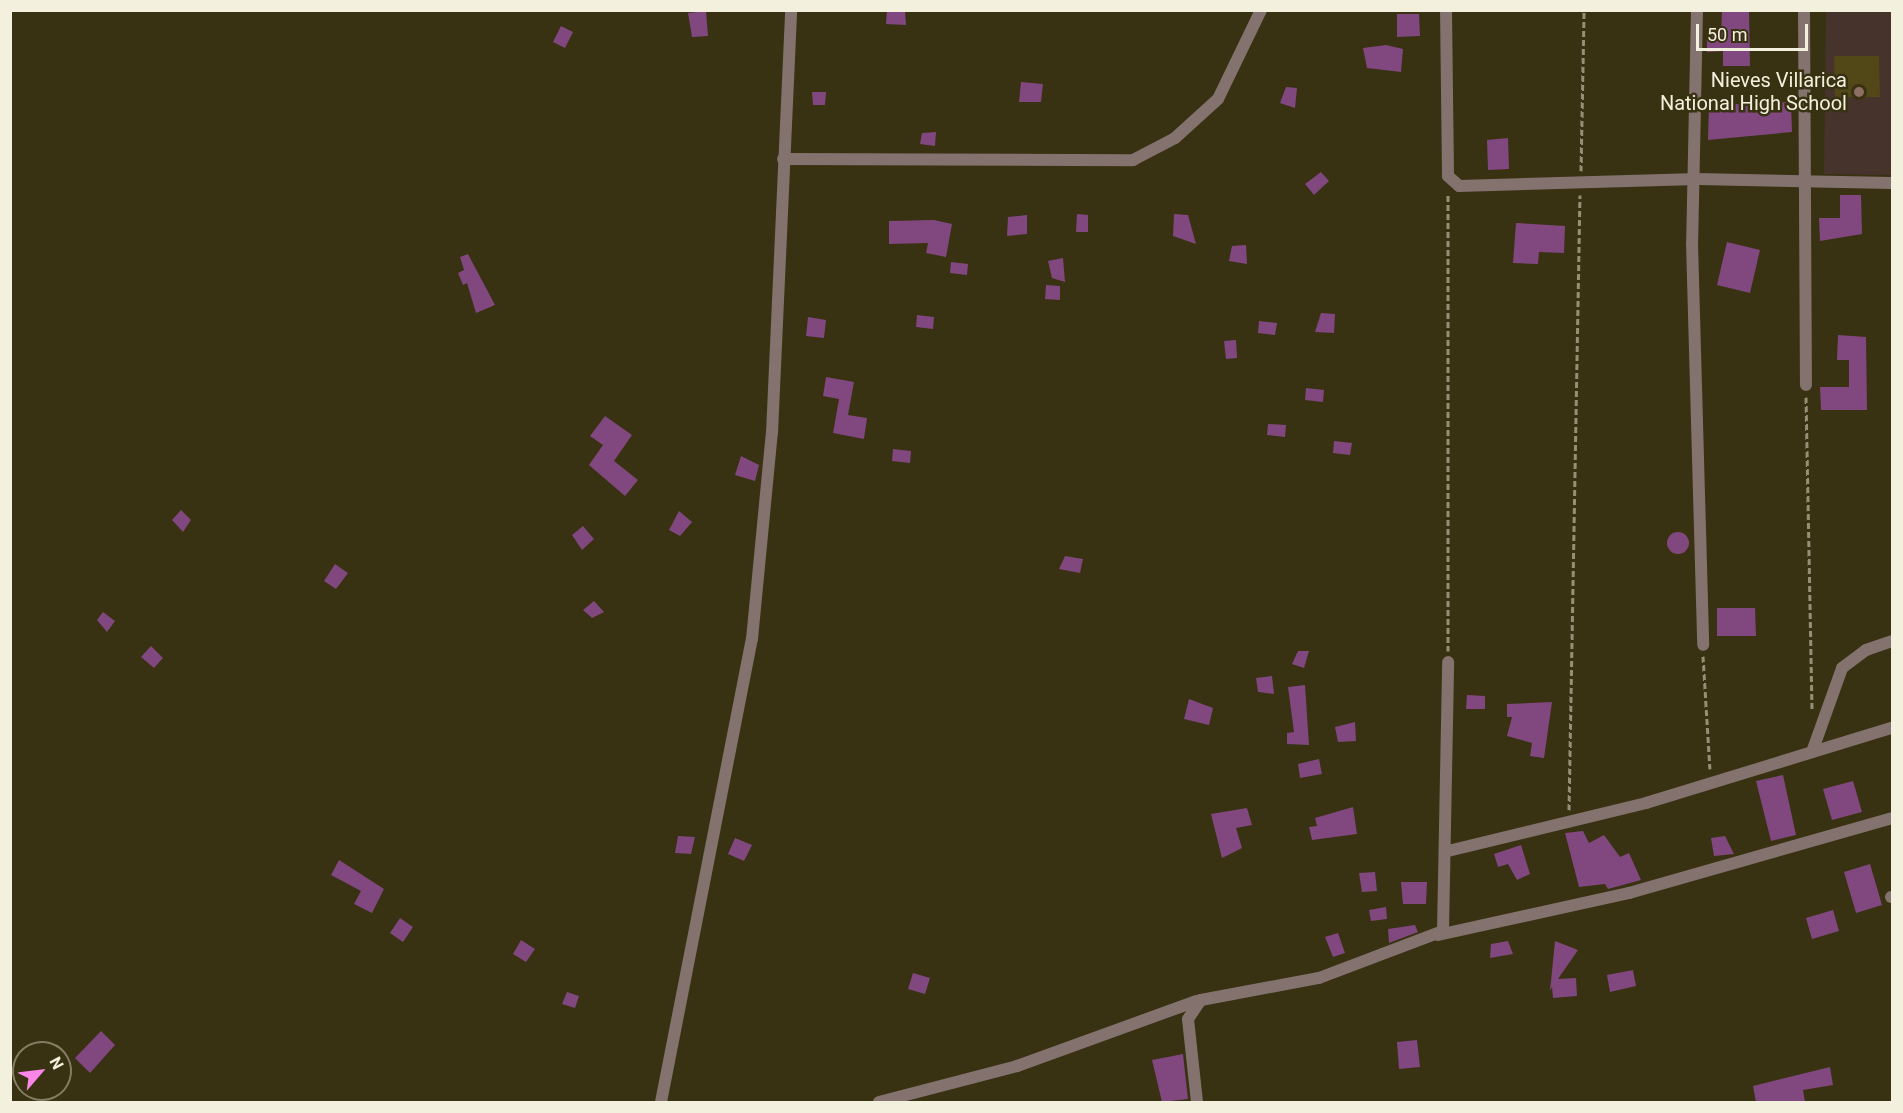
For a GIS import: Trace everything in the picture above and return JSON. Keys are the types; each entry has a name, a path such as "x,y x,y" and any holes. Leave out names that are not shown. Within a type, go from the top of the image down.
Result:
{"street":[{"path":"661,1102 752,639 772,433 791,10"},
{"path":"783,159 1133,160 1175,138 1218,99 1261,10"},
{"path":"1446,10 1448,176 1467,189 1697,179 1803,184 1893,183"},
{"path":"1697,10 1697,179 1692,243 1702,645"},
{"path":"1804,10 1803,184 1806,385"},
{"path":"1812,752 1842,668 1866,650 1893,641"},
{"path":"1438,935 1445,924 1448,851 1448,662"},
{"path":"1448,851 1710,784 1893,729"},
{"path":"879,1102 1017,1066 1201,1000 1300,983 1438,935 1629,893 1893,818"},
{"path":"1197,1102 1188,1019 1201,1000"}],"path":[{"path":"1569,821 1584,10"},
{"path":"1448,176 1448,662"},
{"path":"1806,385 1812,717"},
{"path":"1702,645 1710,784"}],"shaded area":[{"name":"Nieves Villarica National High School","path":"1826,11 1892,11 1892,175 1824,174"},
{"path":"1834,56 1879,56 1880,97 1835,97"}],"building":[{"path":"887,10 905,10 906,25 886,24"},
{"path":"1722,10 1749,10 1750,66 1723,66 1723,51 1707,52 1707,34 1721,36"},
{"path":"706,11 708,36 692,37 688,13"},
{"path":"1397,14 1419,14 1420,36 1397,37"},
{"path":"561,26 573,32 565,48 553,42"},
{"path":"1386,45 1403,49 1401,72 1367,68 1363,48"},
{"path":"1021,82 1043,84 1041,102 1019,102"},
{"path":"1286,87 1297,88 1295,108 1280,103"},
{"path":"812,92 826,92 825,105 813,105"},
{"path":"1791,102 1792,132 1708,140 1709,105"},
{"path":"936,132 935,146 920,144 922,133"},
{"path":"1508,138 1509,169 1488,170 1487,140"},
{"path":"1321,172 1329,181 1314,195 1305,184"},
{"path":"1840,195 1861,195 1862,234 1820,241 1819,218 1840,218"},
{"path":"1077,214 1088,215 1088,232 1076,232"},
{"path":"1174,214 1188,215 1196,244 1173,236"},
{"path":"1027,215 1027,234 1007,236 1008,217"},
{"path":"934,220 952,224 946,257 926,253 928,243 889,244 889,221"},
{"path":"1516,223 1565,226 1564,253 1539,252 1538,264 1513,263"},
{"path":"1727,242 1760,250 1750,293 1717,285"},
{"path":"1246,245 1247,264 1229,261 1232,246"},
{"path":"468,254 495,305 476,313 467,283 463,285 458,273 464,270 460,257"},
{"path":"1063,258 1065,282 1052,278 1048,261"},
{"path":"951,262 968,264 967,275 950,273"},
{"path":"1046,285 1060,286 1060,300 1045,299"},
{"path":"1321,313 1335,314 1334,333 1315,332"},
{"path":"917,315 934,317 933,329 916,327"},
{"path":"808,317 826,320 824,338 806,336"},
{"path":"1259,321 1277,323 1275,335 1258,333"},
{"path":"1838,335 1866,337 1867,410 1821,410 1820,387 1849,387 1849,360 1837,360"},
{"path":"1236,340 1237,358 1226,359 1224,341"},
{"path":"826,377 854,382 848,415 867,418 864,439 833,433 839,399 823,396"},
{"path":"1306,388 1324,390 1323,402 1305,400"},
{"path":"605,416 632,435 614,461 638,480 625,496 589,465 603,445 590,436"},
{"path":"1268,424 1286,425 1285,437 1267,435"},
{"path":"1334,441 1352,443 1350,455 1333,453"},
{"path":"893,449 911,451 910,463 892,461"},
{"path":"741,456 759,465 755,481 735,475"},
{"path":"181,510 191,520 183,532 172,520"},
{"path":"679,511 692,522 680,536 669,530"},
{"path":"583,526 594,539 582,550 572,535"},
{"path":"1678,532 1688,539 1689,543 1682,553 1678,554 1668,547 1667,543 1674,533"},
{"path":"1065,556 1083,559 1080,573 1059,569"},
{"path":"335,564 348,573 336,589 324,581"},
{"path":"594,601 604,612 592,618 583,610"},
{"path":"1717,608 1755,608 1756,636 1717,636"},
{"path":"103,612 115,621 107,632 97,620"},
{"path":"151,646 163,658 154,668 141,657"},
{"path":"1298,651 1309,651 1304,668 1292,664"},
{"path":"1272,676 1274,694 1258,692 1256,678"},
{"path":"1305,685 1309,745 1287,744 1287,733 1294,732 1288,687"},
{"path":"1467,695 1485,696 1485,709 1466,709"},
{"path":"1189,699 1213,708 1209,725 1184,719"},
{"path":"1552,702 1544,758 1530,756 1532,743 1507,736 1512,717 1507,717 1507,704"},
{"path":"1355,722 1356,741 1338,742 1335,727"},
{"path":"1319,759 1322,774 1300,778 1298,764"},
{"path":"1783,775 1796,835 1771,841 1756,781"},
{"path":"1853,781 1862,812 1832,820 1823,789"},
{"path":"1353,807 1357,834 1312,840 1309,827 1317,826 1315,818"},
{"path":"1247,808 1252,825 1236,828 1242,848 1222,858 1211,814"},
{"path":"1583,831 1589,843 1604,835 1620,857 1629,853 1641,880 1608,889 1605,884 1579,887 1565,833"},
{"path":"678,836 695,837 691,854 675,853"},
{"path":"1725,836 1734,854 1714,856 1711,838"},
{"path":"735,838 752,845 744,861 728,854"},
{"path":"1521,845 1530,874 1517,880 1508,864 1498,867 1494,854"},
{"path":"339,860 384,889 372,913 354,904 361,891 331,875"},
{"path":"1870,864 1882,905 1856,913 1844,872"},
{"path":"1375,872 1377,891 1362,892 1359,873"},
{"path":"1401,882 1427,882 1426,904 1403,904"},
{"path":"1386,907 1387,919 1371,921 1369,910"},
{"path":"1833,910 1839,931 1812,939 1806,918"},
{"path":"400,918 413,927 403,942 390,933"},
{"path":"1415,925 1418,932 1389,943 1388,929"},
{"path":"1338,933 1345,953 1333,957 1325,937"},
{"path":"521,940 535,949 526,962 513,954"},
{"path":"1508,941 1513,954 1490,958 1491,944"},
{"path":"1555,941 1578,950 1558,979 1576,978 1577,996 1553,998 1552,987 1550,991"},
{"path":"1633,970 1636,986 1610,992 1607,975"},
{"path":"913,973 930,978 925,994 908,989"},
{"path":"567,992 579,996 575,1008 562,1004"},
{"path":"101,1031 115,1045 90,1073 75,1058"},
{"path":"1417,1040 1420,1067 1399,1069 1397,1042"},
{"path":"1183,1054 1188,1099 1162,1102 1152,1060"},
{"path":"1830,1067 1833,1085 1803,1090 1805,1102 1756,1102 1753,1086"}],"place":[{"name":"Nieves Villarica National High School","path":"1859,92"}]}
